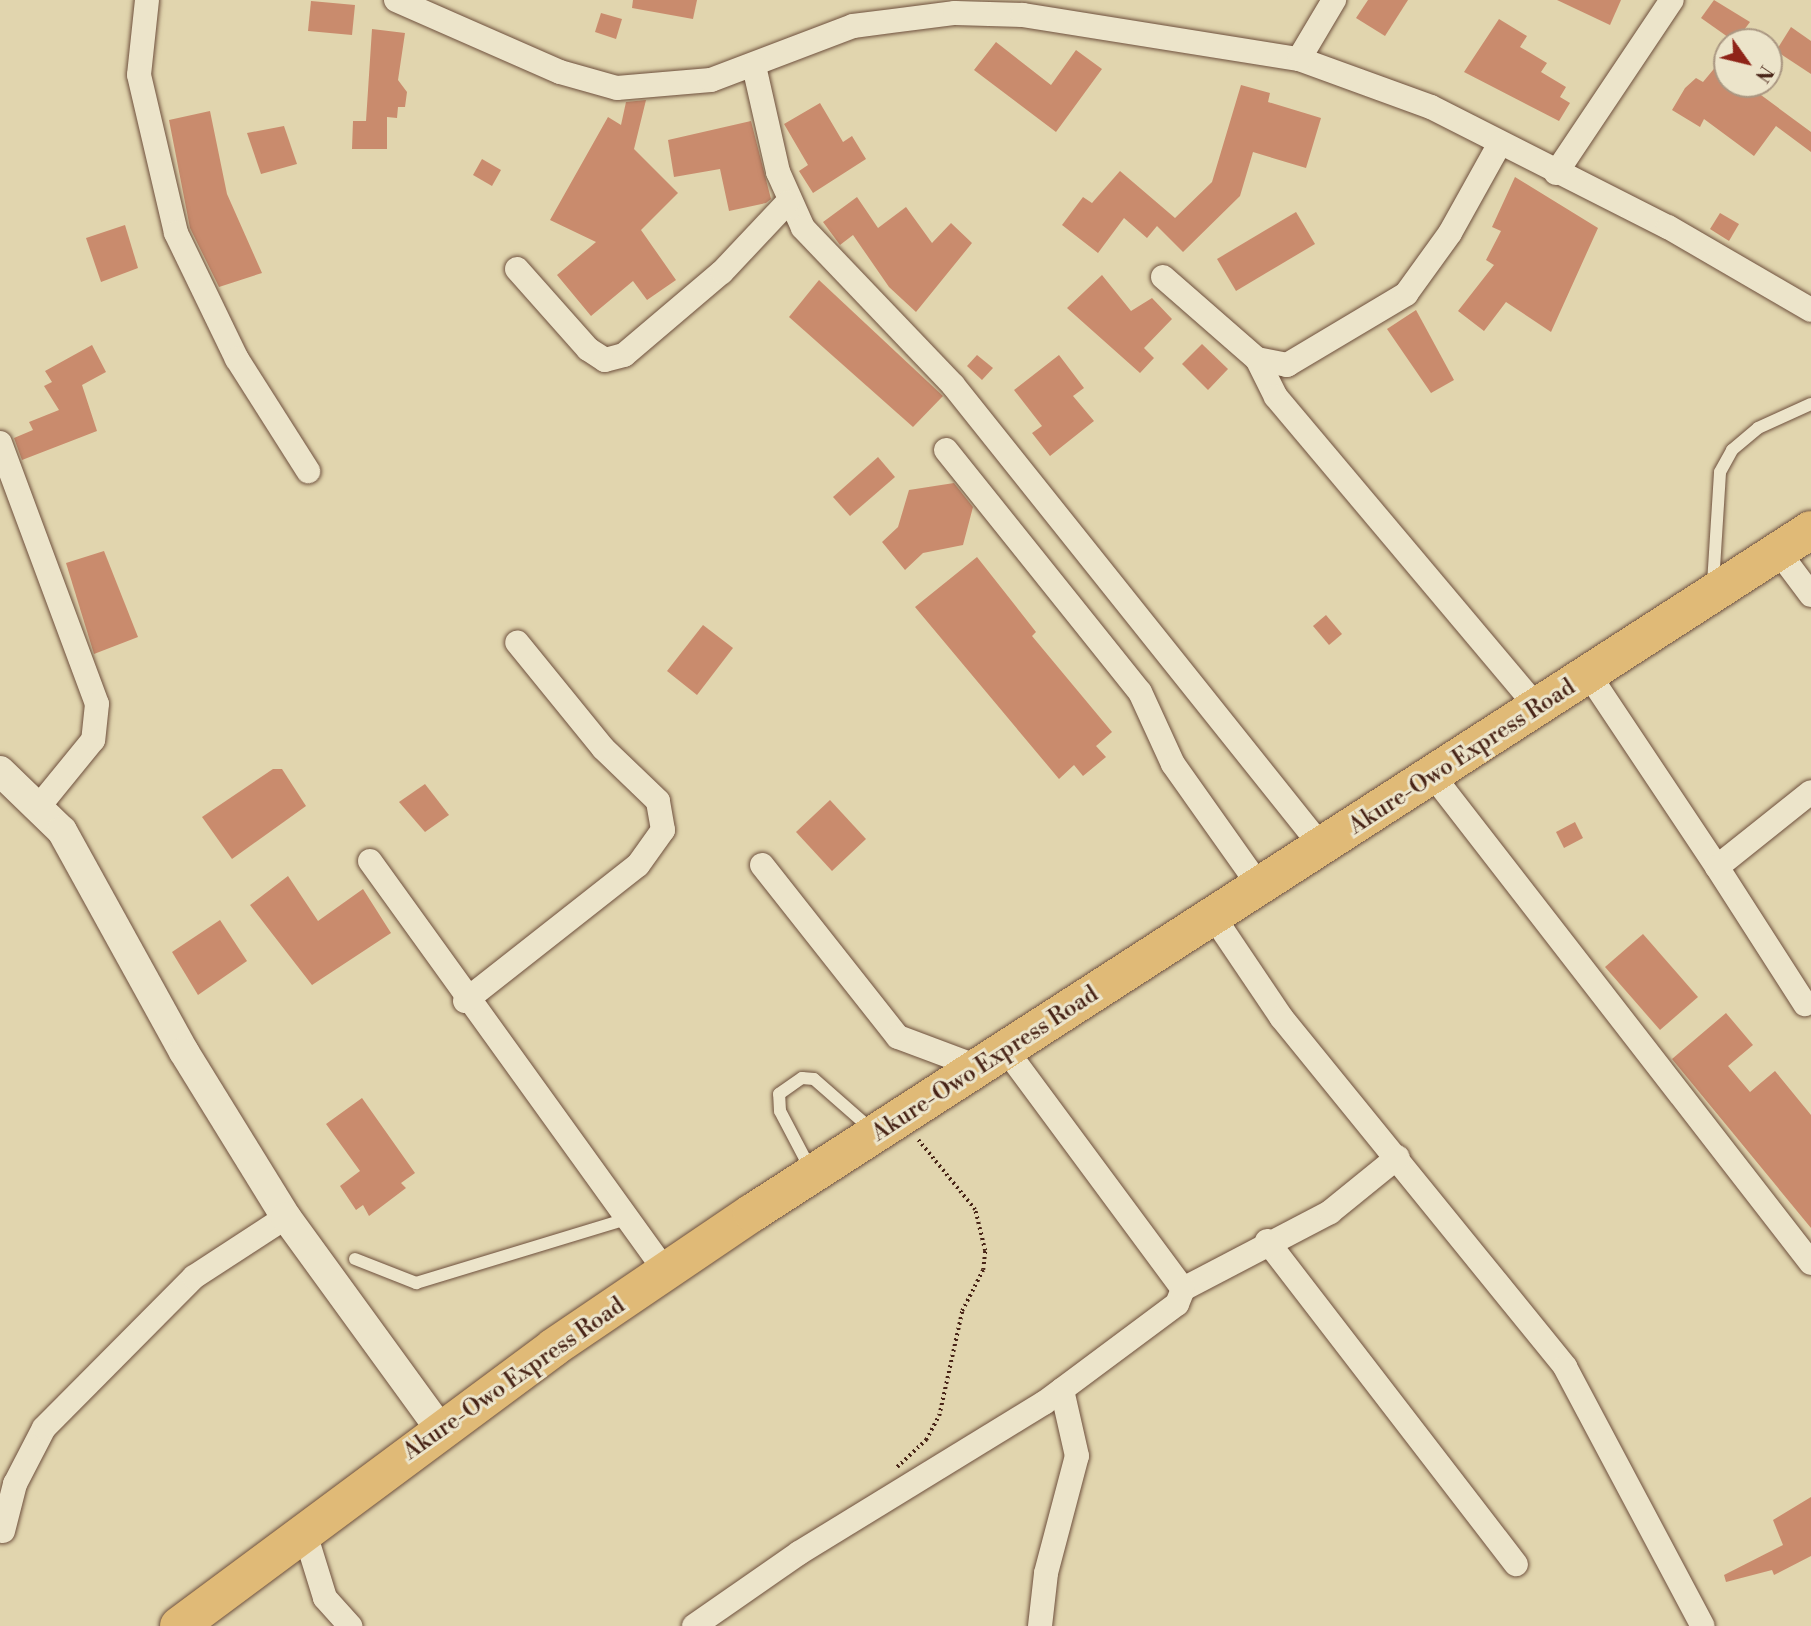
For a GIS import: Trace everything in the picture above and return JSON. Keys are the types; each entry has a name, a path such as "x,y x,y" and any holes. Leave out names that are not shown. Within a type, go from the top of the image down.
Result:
{"highway":[{"name":"Akure-Owo Express Road","path":"179,1626 440,1430 666,1272 1213,916 1539,709 1811,530"}],"street":[{"path":"147,0 139,75 176,233 237,359 308,471"},
{"path":"396,0 448,10 560,72 617,88 675,88 754,66 853,26 991,7 1299,59 1431,107 1556,173 1668,227 1811,310"},
{"path":"1299,59 1334,0"},
{"path":"1556,173 1672,0"},
{"path":"754,66 787,203 863,298 953,385 1322,847"},
{"path":"1257,359 1287,365 1406,294 1450,233 1500,144"},
{"path":"517,269 588,349 605,360 624,355 722,272 787,203"},
{"path":"1163,277 1257,359 1276,397 1539,709"},
{"path":"0,443 97,704 93,740 40,805"},
{"path":"946,450 1140,692 1174,764 1260,887"},
{"path":"1778,551 1811,595"},
{"path":"465,1001 638,866 663,830 658,801 603,748 517,642"},
{"path":"1589,676 1805,1004"},
{"path":"0,771 40,805 62,831 184,1052 286,1217 440,1430"},
{"path":"1434,777 1811,1264"},
{"path":"1717,867 1811,792"},
{"path":"370,861 465,1001 666,1272"},
{"path":"762,865 898,1037 994,1059 1183,1289"},
{"path":"1213,916 1281,1017 1398,1157 1565,1367 1703,1626"},
{"path":"694,1626 1062,1390 1168,1311 1183,1289 1267,1241 1330,1212 1398,1157"},
{"path":"3,1531 15,1484 44,1428 194,1278 286,1217"},
{"path":"1267,1241 1516,1564"},
{"path":"1040,1626 1046,1573 1077,1456 1062,1390"},
{"path":"304,1530 325,1598 350,1626"}],"lane":[{"path":"1713,594 1720,472 1732,450 1758,428 1811,404"},
{"path":"813,1175 780,1111 779,1094 802,1079 814,1079 889,1127"},
{"path":"355,1259 416,1283 626,1219"}],"path":[{"path":"889,1127 975,1210 985,1251 983,1270 959,1322 939,1416 926,1440 898,1462 899,1495"}],"building":[{"path":"633,0 697,0 693,19 632,8"},
{"path":"1368,0 1408,0 1385,36 1356,18"},
{"path":"1557,0 1621,0 1610,25"},
{"path":"1714,0 1750,22 1746,28 1715,28 1701,18"},
{"path":"311,1 355,5 352,35 308,31"},
{"path":"601,13 622,19 616,39 595,32"},
{"path":"1499,19 1527,36 1520,47 1547,63 1541,72 1566,87 1560,97 1570,103 1559,121 1464,72"},
{"path":"1791,27 1811,41 1811,74 1783,56 1783,40"},
{"path":"372,29 405,33 398,80 407,92 405,107 398,107 397,118 387,117 387,149 352,149 353,121 366,121"},
{"path":"996,42 1051,85 1076,50 1102,69 1056,132 974,70"},
{"path":"1713,70 1713,98 1765,98 1811,132 1811,152 1776,126 1754,156 1704,119 1700,127 1672,110 1685,88 1696,78 1703,82"},
{"path":"1241,85 1270,93 1268,102 1321,118 1306,168 1253,152 1240,196 1183,252 1157,226 1147,238 1124,218 1098,253 1062,225 1083,197 1092,203 1120,171 1175,218 1212,182"},
{"path":"646,100 634,149 678,193 641,230 676,280 647,300 633,281 591,316 557,275 596,242 550,220 608,117 621,125 626,102"},
{"path":"820,103 843,142 852,136 866,159 813,193 799,171 808,165 784,124"},
{"path":"210,111 227,194 262,273 219,287 190,228 169,120"},
{"path":"751,121 771,199 766,203 729,211 720,169 674,177 668,140"},
{"path":"284,126 297,164 261,174 247,133"},
{"path":"482,159 501,170 492,186 473,175"},
{"path":"1515,177 1598,228 1551,332 1506,302 1484,331 1458,311 1494,265 1486,260 1501,231 1492,227"},
{"path":"857,197 878,228 906,207 932,243 951,223 972,243 916,312 889,287 853,235 840,245 823,222"},
{"path":"1296,212 1315,244 1236,291 1217,259"},
{"path":"1720,213 1739,224 1729,241 1710,229"},
{"path":"125,225 138,268 101,282 86,238"},
{"path":"1102,275 1131,311 1152,298 1172,319 1144,348 1154,358 1140,373 1067,308"},
{"path":"819,280 943,396 913,427 789,317"},
{"path":"1416,310 1454,380 1431,393 1387,329"},
{"path":"1202,344 1228,369 1208,390 1182,364"},
{"path":"92,345 106,372 82,385 97,431 22,460 14,438 33,430 29,422 59,410 44,386 52,382 45,371"},
{"path":"977,355 993,368 982,380 967,366"},
{"path":"1059,355 1084,388 1073,396 1094,421 1050,456 1032,433 1042,426 1014,390"},
{"path":"878,457 895,477 850,516 833,497"},
{"path":"954,483 973,507 963,545 923,553 905,570 882,542 898,527 909,490"},
{"path":"104,551 138,637 94,654 66,563"},
{"path":"977,557 1036,632 1032,636 1112,732 1096,746 1106,757 1083,776 1074,765 1059,779 915,607"},
{"path":"1326,615 1342,634 1329,645 1313,626"},
{"path":"703,625 733,648 697,695 667,671"},
{"path":"273,769 282,769 306,806 232,859 202,817"},
{"path":"425,784 449,815 425,832 399,802"},
{"path":"830,800 866,839 832,871 796,832"},
{"path":"1575,822 1583,838 1564,848 1556,832"},
{"path":"288,876 318,921 363,889 391,933 312,985 250,905"},
{"path":"220,920 247,961 198,995 172,952"},
{"path":"1643,934 1698,997 1660,1030 1605,967"},
{"path":"1726,1013 1753,1045 1728,1066 1750,1092 1775,1071 1811,1115 1811,1228 1672,1059"},
{"path":"362,1098 415,1173 401,1183 406,1188 369,1216 363,1205 356,1210 340,1186 360,1171 326,1124"},
{"path":"1811,1497 1811,1556 1774,1575 1772,1570 1726,1582 1724,1575 1783,1545 1773,1520"}]}
